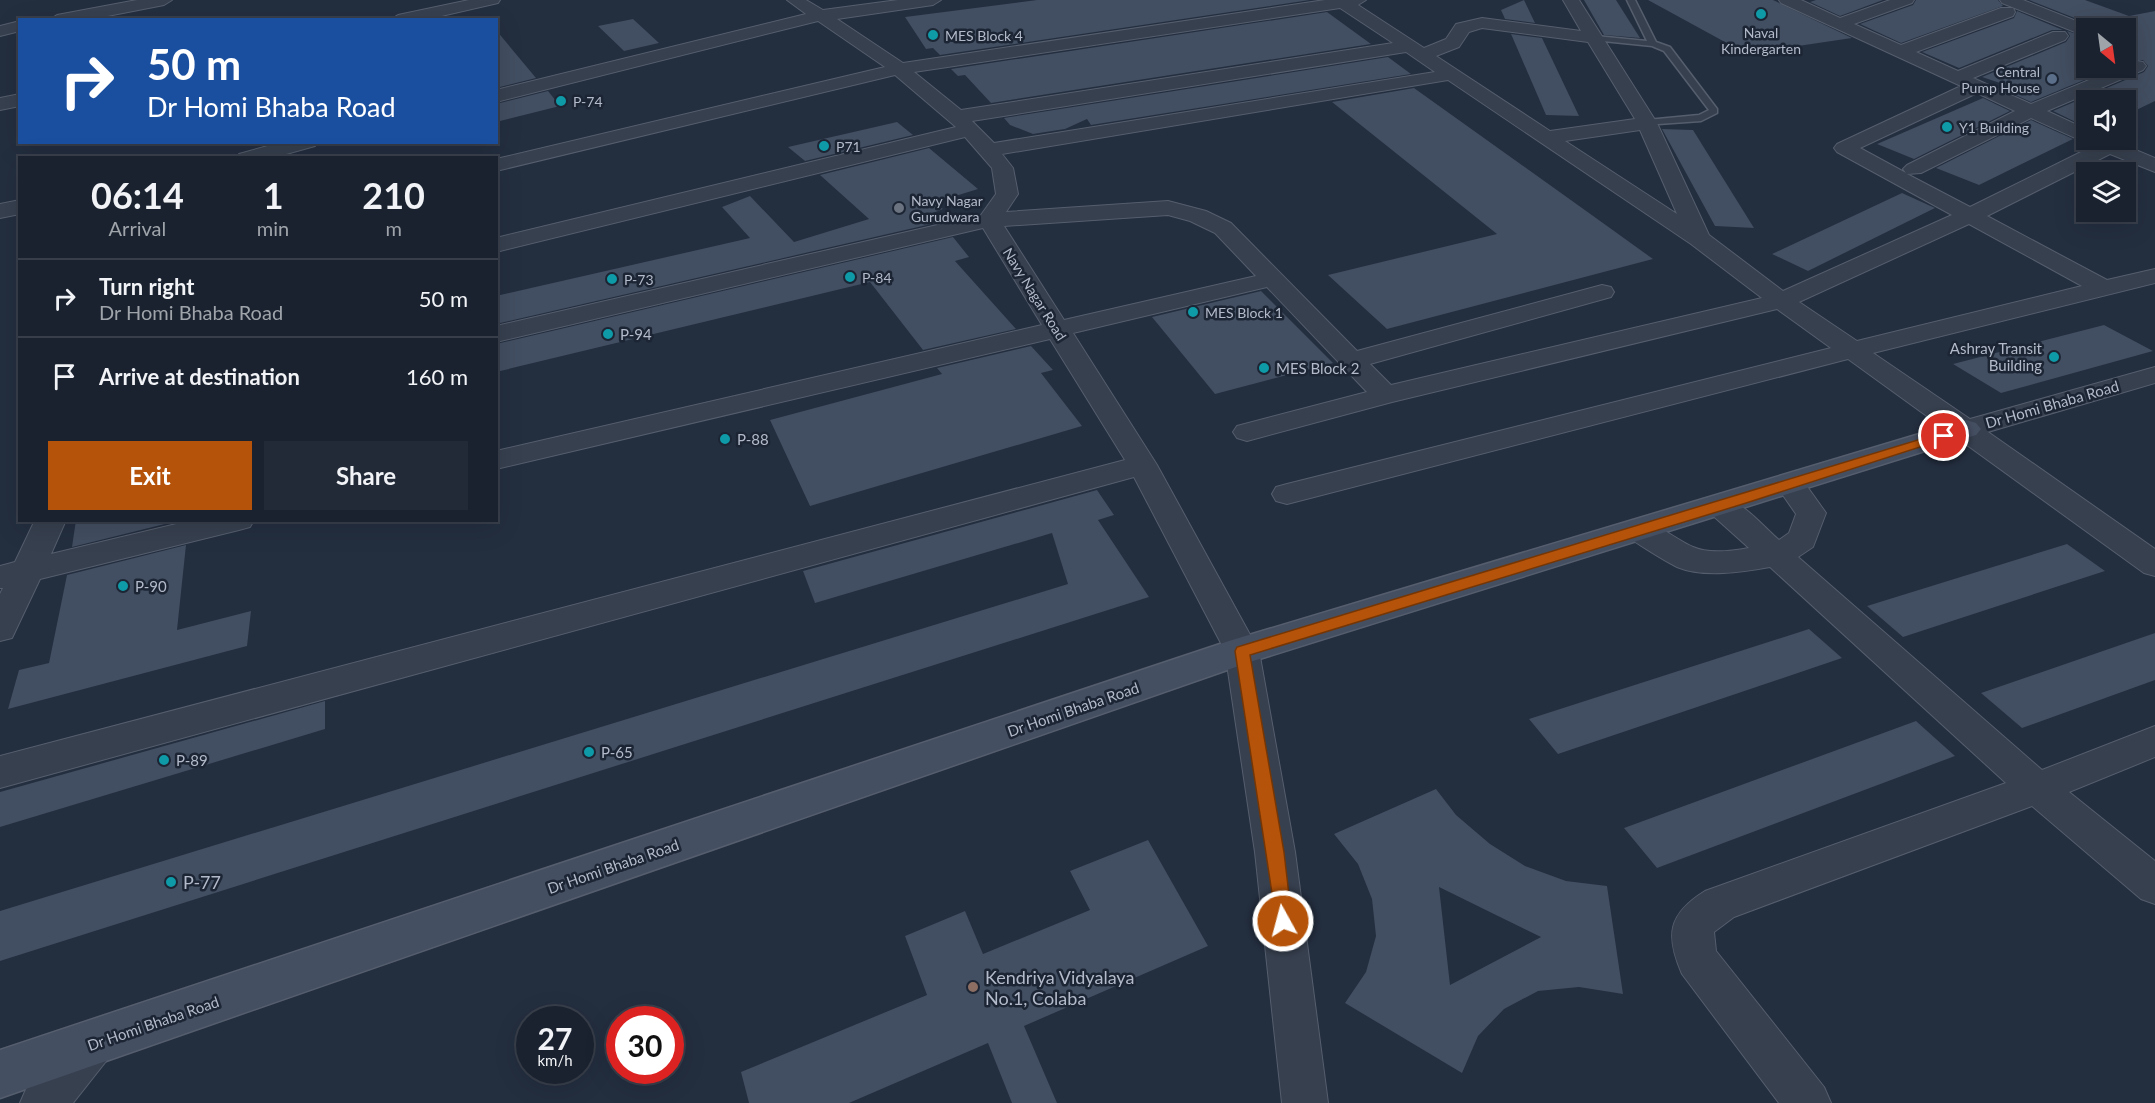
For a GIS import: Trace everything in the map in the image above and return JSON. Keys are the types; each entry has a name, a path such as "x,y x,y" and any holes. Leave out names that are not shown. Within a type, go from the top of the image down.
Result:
{"street":[{"path":"68,18 164,0"},
{"path":"407,18 492,0"},
{"path":"795,0 864,43 899,69 963,123 989,150 1002,168 1007,194 989,220"},
{"path":"498,96 819,16 933,0"},
{"path":"1570,0 1596,38 1647,123 1699,239"},
{"path":"1786,0 2076,131"},
{"path":"1839,24 1906,0"},
{"path":"498,165 899,69 1347,1 1699,239 1781,301 2155,564"},
{"path":"1900,52 2008,6 2076,27"},
{"path":"498,244 963,123 1417,50 1453,43 1462,28 1482,23 1596,38"},
{"path":"0,31 18,26"},
{"path":"2059,36 1966,82 1844,148 2105,289"},
{"path":"1914,169 2139,55"},
{"path":"989,150 1454,74"},
{"path":"0,104 18,100"},
{"path":"1549,137 1647,123"},
{"path":"254,156 300,144"},
{"path":"1247,432 1385,395 1781,301 1970,216 2090,150"},
{"path":"2119,150 2155,166"},
{"path":"0,211 18,207"},
{"path":"498,334 989,220 1168,208 1198,216 1223,228 1385,395"},
{"name":"Navy Nagar Road","path":"989,220 1142,465 1242,651 1275,852 1305,1103"},
{"path":"1287,494 1852,350 2155,276"},
{"path":"498,460 1272,279"},
{"path":"1351,361 1602,292"},
{"name":"Dr Homi Bhaba Road","path":"0,1074 1242,651 1791,485 1966,429 2155,375"},
{"path":"0,772 1142,465"},
{"path":"1640,531 1689,559 1733,562 1779,555 1802,539 1811,513 1791,485"},
{"path":"1721,506 1779,555 2037,788 2155,886"},
{"path":"0,629 15,573 50,522"},
{"path":"15,573 231,522"},
{"path":"1808,1103 1697,960 1690,933 1697,918 1720,904 2037,788 2155,741"},
{"path":"43,1103 91,1044"}],"lane":[{"path":"1631,0 1653,44"},
{"path":"1596,38 1653,44 1667,49 1714,111 1701,118 1647,123"}],"building":[{"path":"1037,0 1310,0 940,55 933,48 926,49 905,17"},
{"path":"1524,0 1535,23 1505,19 1501,10"},
{"path":"1584,0 1616,0 1640,38 1604,35"},
{"name":"Naval Kindergarten","path":"1648,0 1773,0 1852,38 1758,52 1746,45 1734,47"},
{"path":"1816,0 1883,0 1840,16 1810,2"},
{"path":"1916,0 1998,0 2003,6 1901,43 1860,24 1913,5"},
{"path":"2029,0 2085,0 2129,16 2155,11 2155,101 2136,110 2136,90 2102,90 2130,78 2136,78 2136,75 2144,72 2148,66 2143,60 2136,61 2136,18 2076,19"},
{"path":"2017,11 2063,30 2052,30 1959,68 1922,52 2014,18"},
{"path":"1327,12 1371,44 991,103 965,75 958,76 951,69"},
{"path":"633,19 659,43 624,51 598,26"},
{"path":"2067,31 2076,34 2076,78 2089,78 2031,102 2002,89 2009,86 1982,77 2066,42 2070,36"},
{"path":"498,32 536,78 498,88"},
{"path":"1511,34 1542,38 1579,116 1546,115"},
{"path":"1388,57 1411,74 1091,125 1087,119 1065,129 1033,134 1010,125 1004,118"},
{"path":"1414,88 1653,259 1387,329 1328,275 1497,234 1332,102"},
{"path":"548,91 560,106 498,122 498,104"},
{"name":"Y1 Building","path":"1983,98 2010,111 1914,159 1877,144"},
{"path":"2076,101 2076,122 2053,111"},
{"path":"2031,120 2073,139 1979,185 1936,168"},
{"path":"897,122 913,135 805,161 788,147"},
{"path":"1662,129 1693,130 1754,228 1715,226"},
{"path":"929,148 978,189 933,203 943,209 933,213 940,222 498,324 498,296 750,238 722,207 750,196 794,242 869,219 820,175"},
{"path":"1902,193 1935,208 1808,271 1772,254"},
{"path":"953,237 969,257 955,261 1016,329 923,350 870,282 498,372 498,344"},
{"path":"1261,291 1333,363 1215,394 1152,317"},
{"name":"Ashray Transit Building","path":"2104,325 2153,351 2001,393 1953,364"},
{"path":"1031,346 1053,370 1041,373 1082,426 810,506 770,420 942,374 937,368"},
{"path":"1097,490 1114,515 1098,520 1149,597 0,961 0,911 1068,584 1052,533 815,603 803,571"},
{"path":"76,522 173,522 72,547"},
{"path":"2067,544 2105,571 1903,637 1867,606"},
{"path":"186,545 177,630 251,611 247,646 8,709 19,670 49,663 67,575"},
{"path":"1809,629 1842,658 1558,754 1529,719"},
{"path":"2155,633 2155,680 2022,728 1981,693"},
{"name":"P-89","path":"325,701 325,729 0,827 0,792"},
{"path":"1916,721 1955,756 1657,868 1624,828"},
{"path":"1436,789 1456,815 1490,844 1525,866 1566,881 1607,886 1623,994 1579,987 1538,991 1504,1009 1478,1036 1462,1073 1345,1003 1366,972 1376,936 1372,899 1358,864 1334,834","holes":["1439,887 1541,937 1450,985"]},
{"path":"1148,840 1208,946 1024,1026 1057,1103 1012,1103 988,1043 849,1103 749,1103 741,1072 927,995 905,936 965,911 983,954 1090,910 1070,871"}],"place":[{"name":"Naval Kindergarten","path":"1761,14"},
{"name":"MES Block 4","path":"933,35"},
{"name":"Central Pump House","path":"2052,79"},
{"name":"P-74","path":"561,101"},
{"name":"Y1 Building","path":"1947,127"},
{"name":"P71","path":"824,146"},
{"name":"Navy Nagar Gurudwara","path":"899,208"},
{"name":"P-84","path":"850,277"},
{"name":"P-73","path":"612,279"},
{"name":"MES Block 1","path":"1193,312"},
{"name":"P-94","path":"608,334"},
{"name":"Ashray Transit Building","path":"2054,357"},
{"name":"MES Block 2","path":"1264,368"},
{"name":"P-88","path":"725,439"},
{"name":"P-90","path":"123,586"},
{"name":"P-65","path":"589,752"},
{"name":"P-89","path":"164,760"},
{"name":"P-77","path":"171,882"},
{"name":"Kendriya Vidyalaya No.1, Colaba","path":"973,987"}],"route":[{"path":"1283,921 1275,852 1242,651 1739,501 1944,436"}]}
